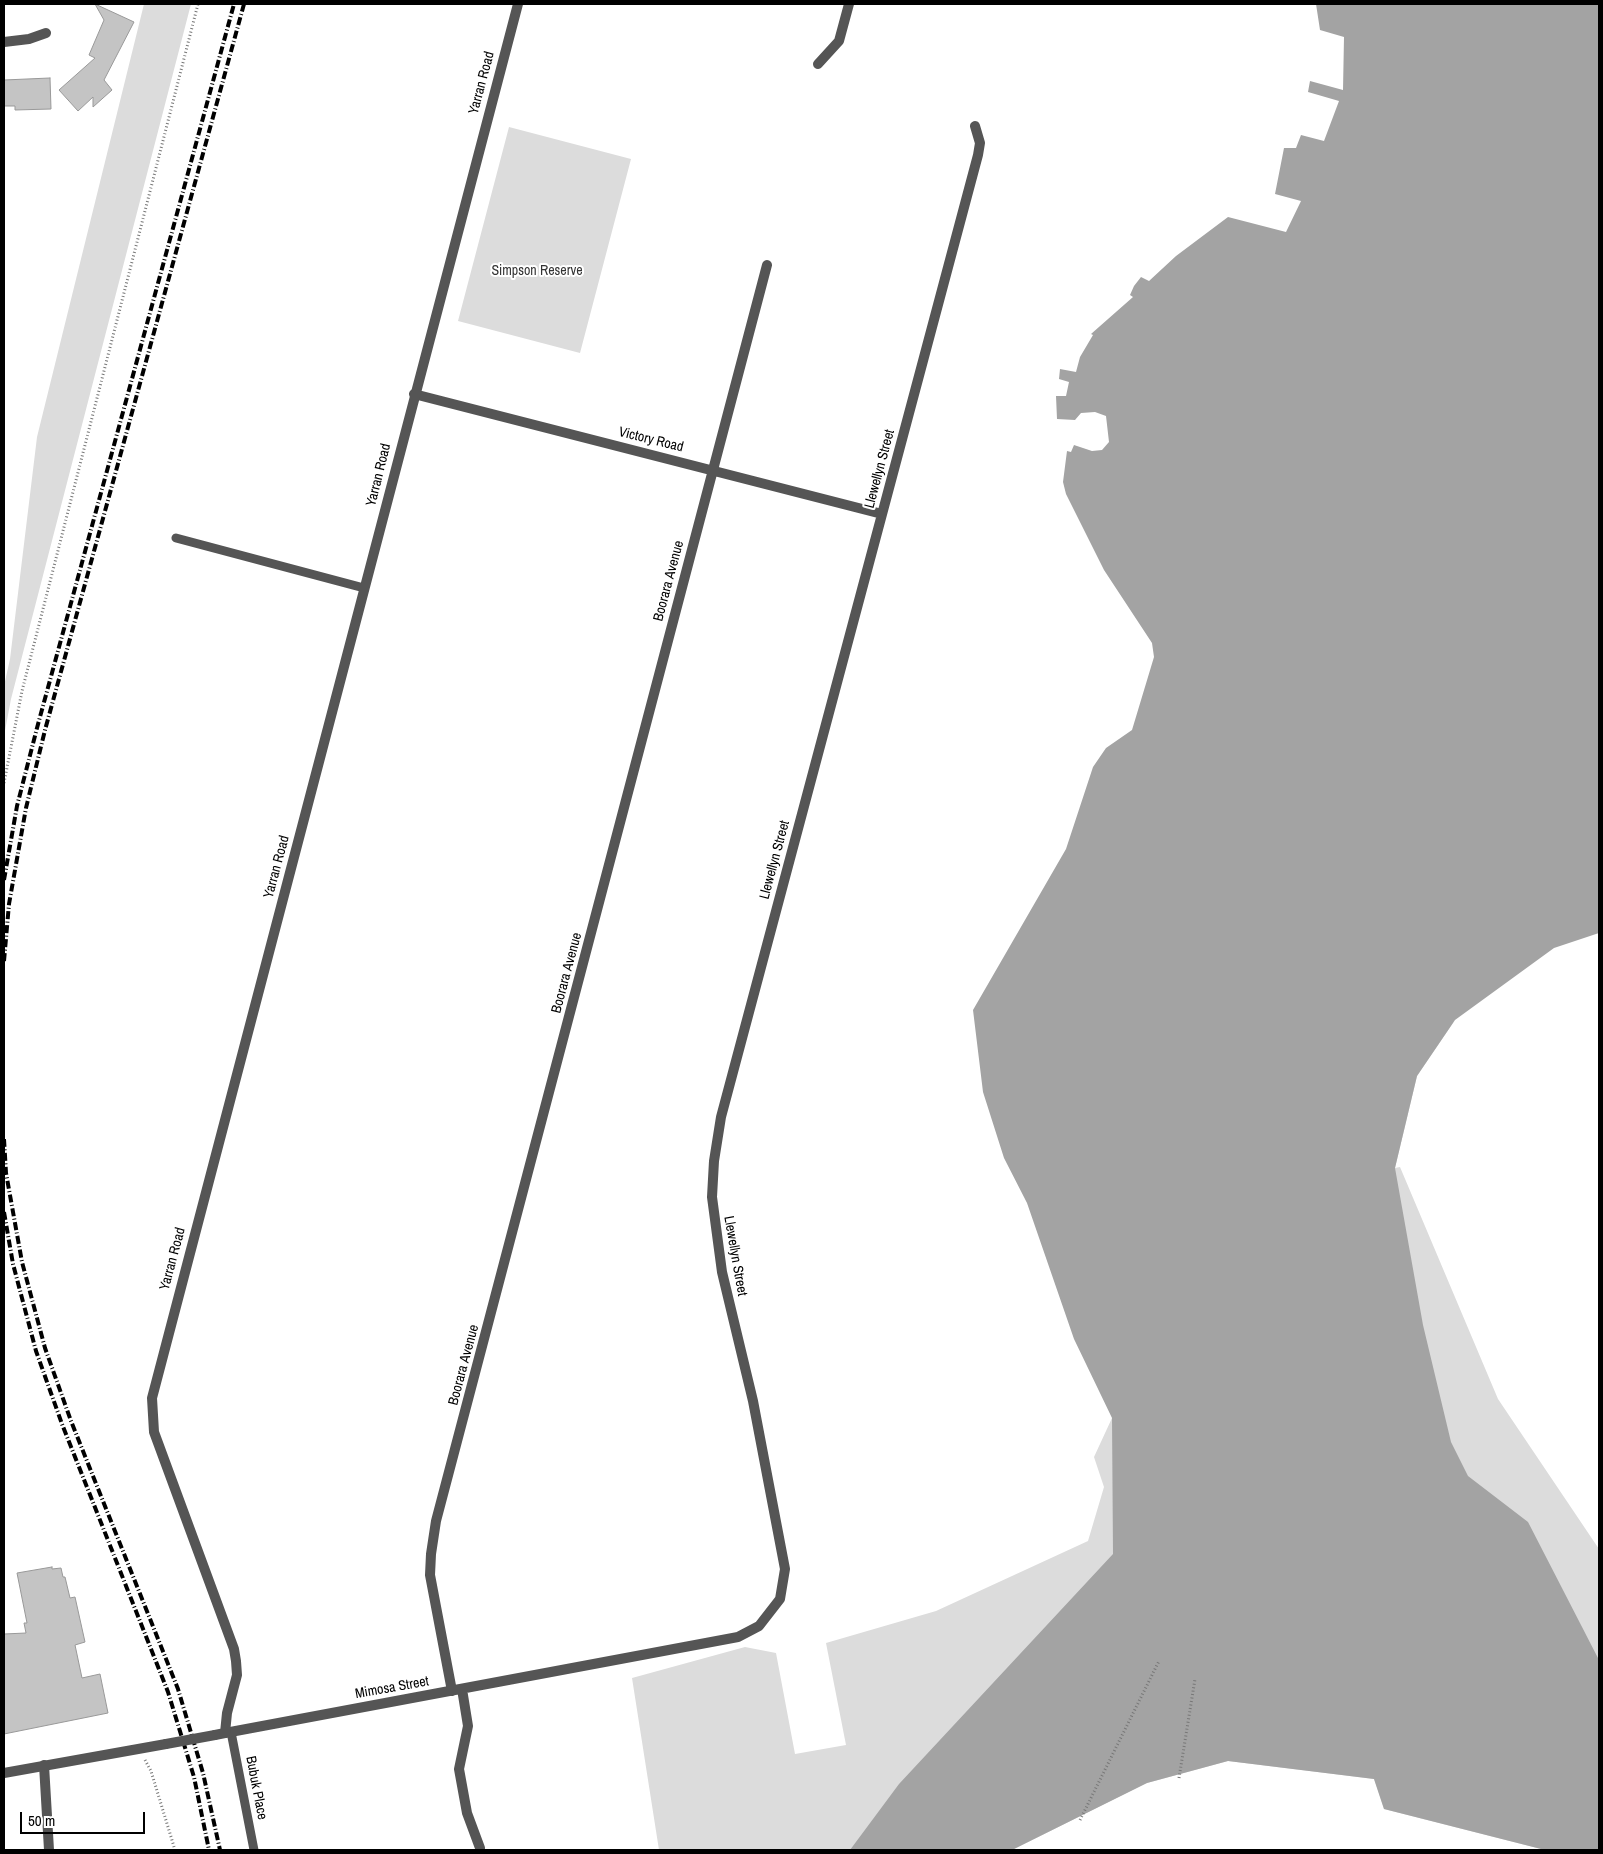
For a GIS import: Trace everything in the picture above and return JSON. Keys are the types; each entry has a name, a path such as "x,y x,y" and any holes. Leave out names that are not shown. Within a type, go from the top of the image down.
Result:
{"street":[{"name":"Yarran Road","path":"228,1732 227,1713 236,1675 234,1650 154,1432 152,1398 414,394 518,4"},
{"path":"818,64 839,40 849,4"},
{"path":"4,42 29,39 46,33"},
{"name":"Llewellyn Street","path":"774,1608 783,1590 785,1569 752,1401 722,1272 712,1197 714,1161 720,1118 978,155 980,143 975,126"},
{"name":"Boorara Avenue","path":"480,1848 467,1813 459,1769 468,1726 457,1690 430,1575 436,1520 767,265"},
{"name":"Victory Road","path":"414,394 882,514"},
{"name":"Mimosa Street","path":"4,1772 215,1735 738,1636 759,1626 774,1608"},
{"path":"44,1765 49,1850"}],"lane":[{"path":"176,538 364,588"},
{"name":"Bubuk Place","path":"228,1732 254,1850"}],"path":[{"path":"4,783 22,691 198,4"},
{"path":"1080,1820 1159,1661"},
{"path":"1179,1778 1195,1679"},
{"path":"137,1749 152,1771 175,1850"}],"green space":[{"path":"144,4 191,4 11,699 4,736 4,686 10,659 37,437"},
{"name":"Simpson Reserve","path":"509,127 631,159 580,353 458,321"},
{"path":"1455,1020 1417,1076 1395,1168 1400,1167 1498,1399 1599,1549 1599,1850 1545,1850 1384,1809 1374,1779 1228,1761 1147,1783 1012,1850 659,1850 632,1678 745,1647 776,1653 795,1754 846,1745 826,1643 936,1611 1088,1541 1104,1487 1094,1457 1112,1418 1363,1130"}],"shaded area":[{"path":"1316,4 1599,4 1599,933 1554,948 1455,1020 1417,1076 1395,1168 1423,1325 1451,1442 1468,1476 1528,1522 1599,1660 1599,1850 1545,1850 1384,1809 1374,1779 1228,1761 1147,1783 1012,1850 850,1850 899,1784 1113,1554 1112,1418 1074,1339 1027,1203 1004,1158 983,1092 973,1010 1066,849 1093,767 1106,748 1132,730 1154,657 1152,643 1104,570 1066,494 1063,482 1067,451 1071,452 1074,445 1092,451 1102,450 1109,442 1106,416 1095,412 1081,413 1075,420 1057,419 1056,396 1066,396 1069,382 1059,379 1060,369 1076,372 1080,357 1093,335 1091,334 1133,297 1130,295 1141,277 1149,281 1176,256 1228,217 1286,232 1301,201 1275,194 1284,148 1296,148 1301,135 1324,141 1339,101 1308,92 1310,81 1343,90 1344,37 1320,30"}],"building":[{"path":"95,4 134,22 104,80 112,90 93,107 93,97 78,111 59,90 95,58 89,55 104,20"},
{"path":"50,78 51,109 15,110 15,106 4,106 4,80"},
{"path":"52,1567 52,1569 61,1568 70,1598 75,1597 85,1642 75,1645 82,1678 100,1674 108,1713 4,1734 4,1634 26,1633 24,1623 27,1623 17,1573"}],"railway":[{"path":"4,880 17,806 37,728 234,4"},
{"path":"4,961 9,904 26,808 45,730 244,4"},
{"path":"4,1139 6,1173 22,1262 45,1348 71,1421 178,1689 203,1773 220,1850"},
{"path":"4,1212 13,1264 36,1351 62,1424 168,1692 194,1777 209,1850"}]}
